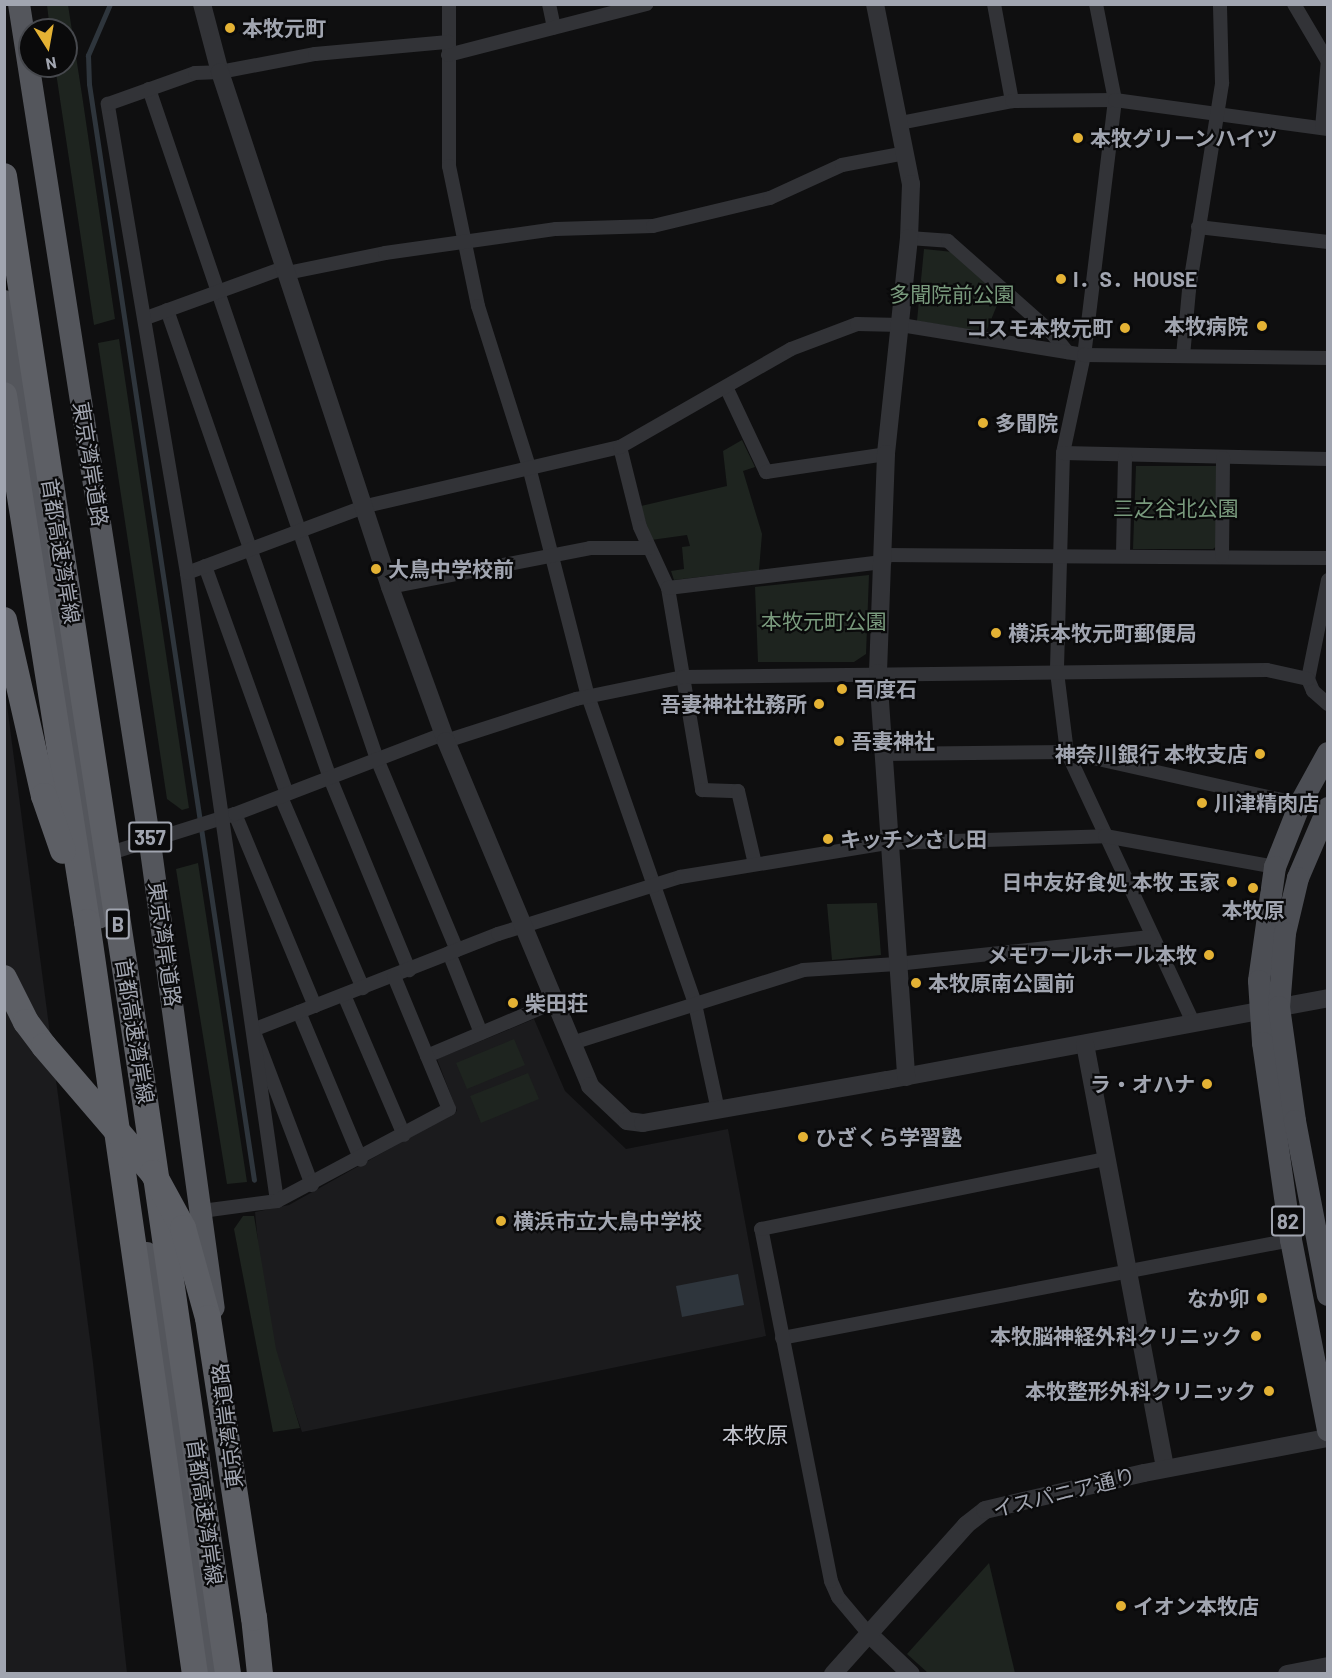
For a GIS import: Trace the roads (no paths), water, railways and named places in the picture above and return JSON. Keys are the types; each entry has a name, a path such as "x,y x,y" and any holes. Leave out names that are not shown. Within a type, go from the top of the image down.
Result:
{"highway":[{"name":"東京湾岸道路","path":"19,4 150,843 202,1211 258,1674"},
{"name":"首都高速湾岸線","path":"4,176 143,1085 228,1674"},
{"path":"4,301 90,858 209,1674"},
{"name":"首都高速湾岸線","path":"4,395 87,922 195,1674"},
{"path":"4,620 44,796 87,922"},
{"path":"4,978 26,1022 44,1046 153,1173 194,1258 208,1318 238,1494 258,1674"}],"main road":[{"name":"82","path":"1328,753 1300,804 1275,867 1263,931 1291,1240 1328,1430"},
{"name":"82","path":"1328,807 1298,878 1269,1009 1322,1234 1328,1295"}],"street":[{"path":"202,4 220,72 366,506 390,587 444,737 590,1086 627,1121 643,1123 718,1110 1328,998"},
{"path":"450,4 448,48 450,166 467,241 478,306 529,467 554,556 588,696 652,886 695,1004 718,1110"},
{"path":"549,4 554,27"},
{"path":"277,1201 253,1030 229,817 108,104 195,73 220,72 315,54 448,48 554,27 647,4"},
{"path":"874,4 911,184 909,238 901,325 886,454 884,558 878,672 888,843 906,1077"},
{"path":"994,4 1012,101"},
{"path":"1096,4 1115,100 1084,355 1064,453 1057,672 1067,752 1151,937 1194,1024"},
{"path":"1182,356 1198,227 1222,83 1220,4"},
{"path":"900,123 1012,101 1115,100 1325,129 1327,60 1294,4"},
{"path":"149,89 376,759 453,952 481,1033"},
{"path":"146,318 217,290 286,270 556,229 653,226 770,198 842,165 905,153"},
{"path":"1198,227 1328,242"},
{"path":"909,238 948,241 1051,332 1067,352"},
{"path":"166,310 330,777 409,969"},
{"path":"187,573 366,506 620,447 727,389 791,350 857,324 901,325 1084,355 1328,358"},
{"path":"727,389 766,472 886,454"},
{"path":"620,447 648,548 668,588 702,790 738,791 755,864"},
{"path":"1064,453 1328,459"},
{"path":"1123,554 1125,456"},
{"path":"1222,556 1223,458"},
{"path":"390,587 590,548 648,548"},
{"path":"668,588 884,558 1062,554 1328,558"},
{"path":"205,566 284,795 363,988"},
{"path":"1328,580 1308,679 1313,690 1328,704"},
{"path":"90,858 150,843 229,817 376,759 444,737 588,696 683,677 878,672 1267,670 1308,679"},
{"path":"882,754 1067,752 1300,804"},
{"path":"229,817 315,1006"},
{"path":"253,1030 453,952 524,928 652,886 755,864 888,843 1105,836 1275,867"},
{"path":"572,1043 803,970 897,964 1151,937"},
{"path":"202,1211 277,1201 361,1160 449,1109 394,976"},
{"path":"344,995 404,1135"},
{"path":"427,1056 555,1002"},
{"path":"299,1012 361,1160"},
{"path":"253,1030 312,1185"},
{"path":"1085,1044 1166,1468"},
{"path":"911,1674 869,1634 838,1597 831,1581 761,1229 1106,1160"},
{"path":"782,1338 1128,1269 1291,1240"},
{"name":"イスパニア通り","path":"833,1674 966,1525 986,1510 1166,1468 1328,1438"},
{"path":"1287,1674 1328,1666"}],"waterway":[{"path":"110,4 88,55 89,84 254,1180"}],"place":[{"name":"本牧元町","path":"230,28"},
{"name":"本牧グリーンハイツ","path":"1078,138"},
{"name":"I．S．HOUSE","path":"1061,279"},
{"name":"本牧病院","path":"1262,326"},
{"name":"コスモ本牧元町","path":"1125,328"},
{"name":"多聞院","path":"983,423"},
{"name":"大鳥中学校前","path":"376,569"},
{"name":"横浜本牧元町郵便局","path":"996,633"},
{"name":"百度石","path":"842,689"},
{"name":"吾妻神社社務所","path":"819,704"},
{"name":"吾妻神社","path":"839,741"},
{"name":"神奈川銀行 本牧支店","path":"1260,754"},
{"name":"川津精肉店","path":"1202,803"},
{"name":"キッチンさし田","path":"828,839"},
{"name":"日中友好食処 本牧 玉家","path":"1232,882"},
{"name":"本牧原","path":"1253,888"},
{"name":"メモワールホール本牧","path":"1209,955"},
{"name":"本牧原南公園前","path":"916,983"},
{"name":"柴田荘","path":"513,1003"},
{"name":"ラ・オハナ","path":"1207,1084"},
{"name":"ひざくら学習塾","path":"803,1137"},
{"name":"横浜市立大鳥中学校","path":"501,1221"},
{"name":"なか卯","path":"1262,1298"},
{"name":"本牧脳神経外科クリニック","path":"1256,1336"},
{"name":"本牧整形外科クリニック","path":"1269,1391"},
{"name":"イオン本牧店","path":"1121,1606"}],"district":[{"name":"本牧原","path":"755,1435"}],"park label":[{"name":"多聞院前公園","path":"952,294"},
{"name":"三之谷北公園","path":"1176,508"},
{"name":"本牧元町公園","path":"824,621"}]}
